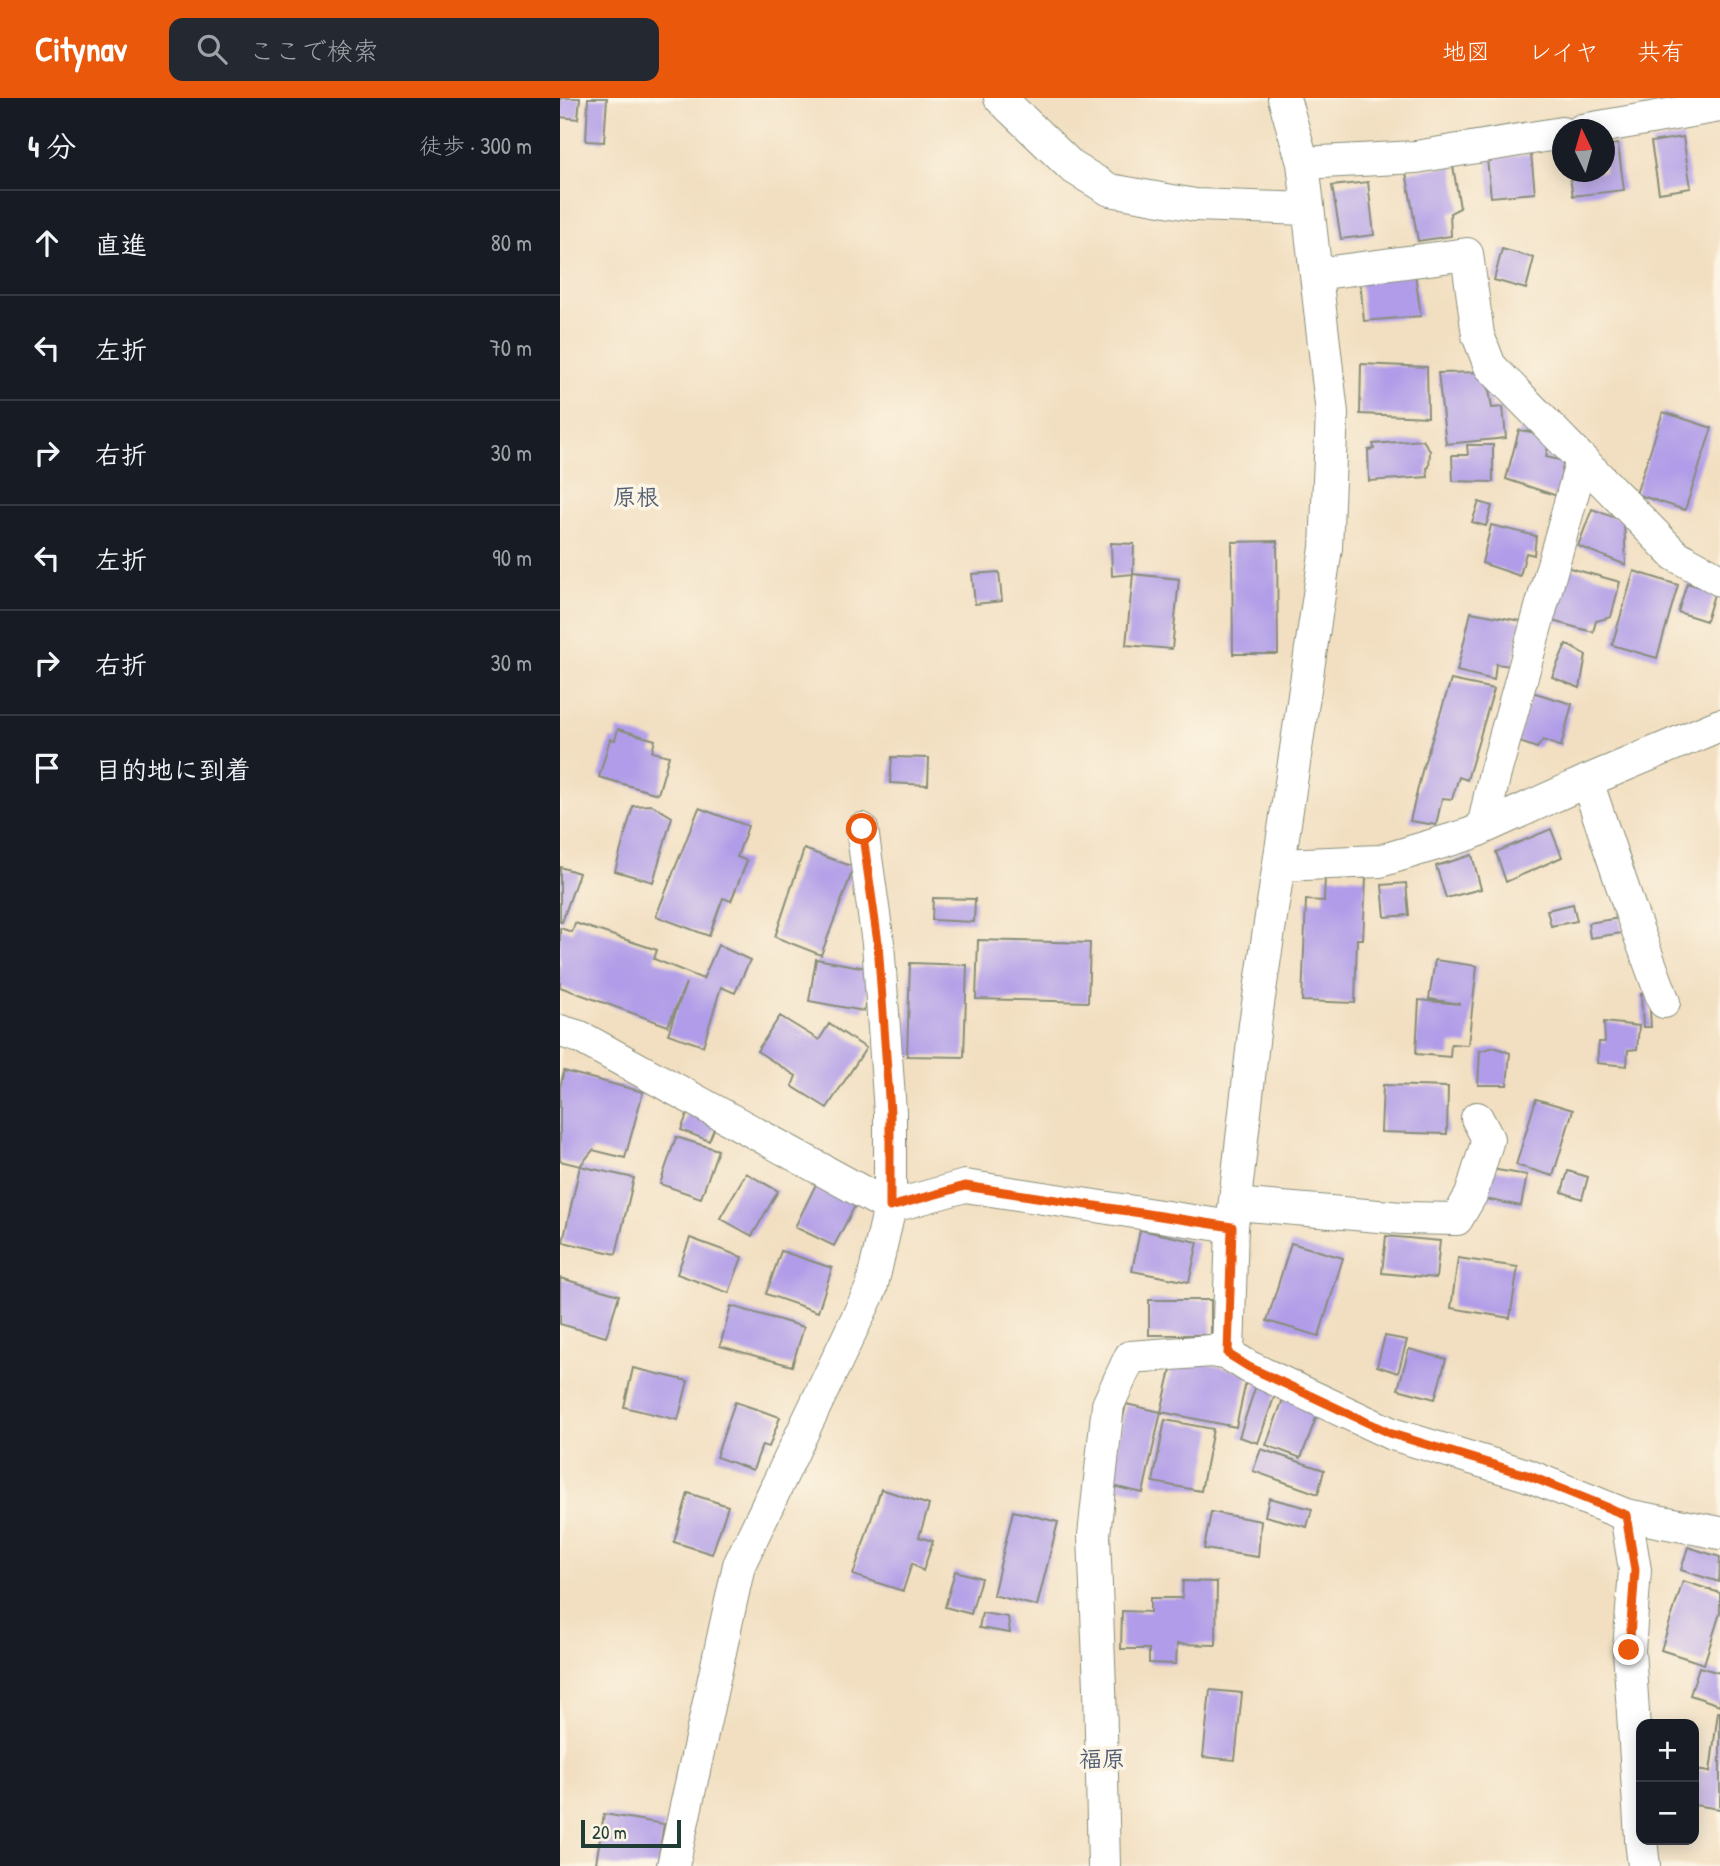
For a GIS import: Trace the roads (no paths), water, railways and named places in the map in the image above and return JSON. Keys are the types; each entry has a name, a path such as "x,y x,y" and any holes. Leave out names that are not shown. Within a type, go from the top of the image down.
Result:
{"street":[{"path":"1000,98 1072,167 1110,190 1195,205 1308,209"},
{"path":"1228,1354 1233,1216 1255,1024 1326,548 1332,413 1303,163 1284,98"},
{"path":"1615,121 1664,107 1720,106"},
{"path":"1303,163 1416,157 1552,135"},
{"path":"1316,274 1467,254 1478,335 1490,366 1675,555 1720,580"},
{"path":"1483,828 1494,776 1582,460"},
{"path":"1279,865 1381,861 1470,834 1720,724"},
{"path":"1587,781 1664,1002"},
{"path":"673,1866 739,1564 871,1289 890,1207 890,1112 878,943 862,829"},
{"path":"560,1031 580,1037 890,1207 965,1186 1233,1216 1457,1219 1471,1195 1488,1139 1477,1118"},
{"path":"1104,1866 1094,1535 1108,1405 1130,1357 1211,1352 1228,1354 1249,1367 1392,1434 1527,1475 1626,1515 1720,1533"},
{"path":"1626,1515 1635,1570 1629,1650 1637,1782"},
{"path":"1642,1845 1644,1866"}],"district":[{"name":"原根","path":"636,496"},
{"name":"福原","path":"1102,1758"}]}
